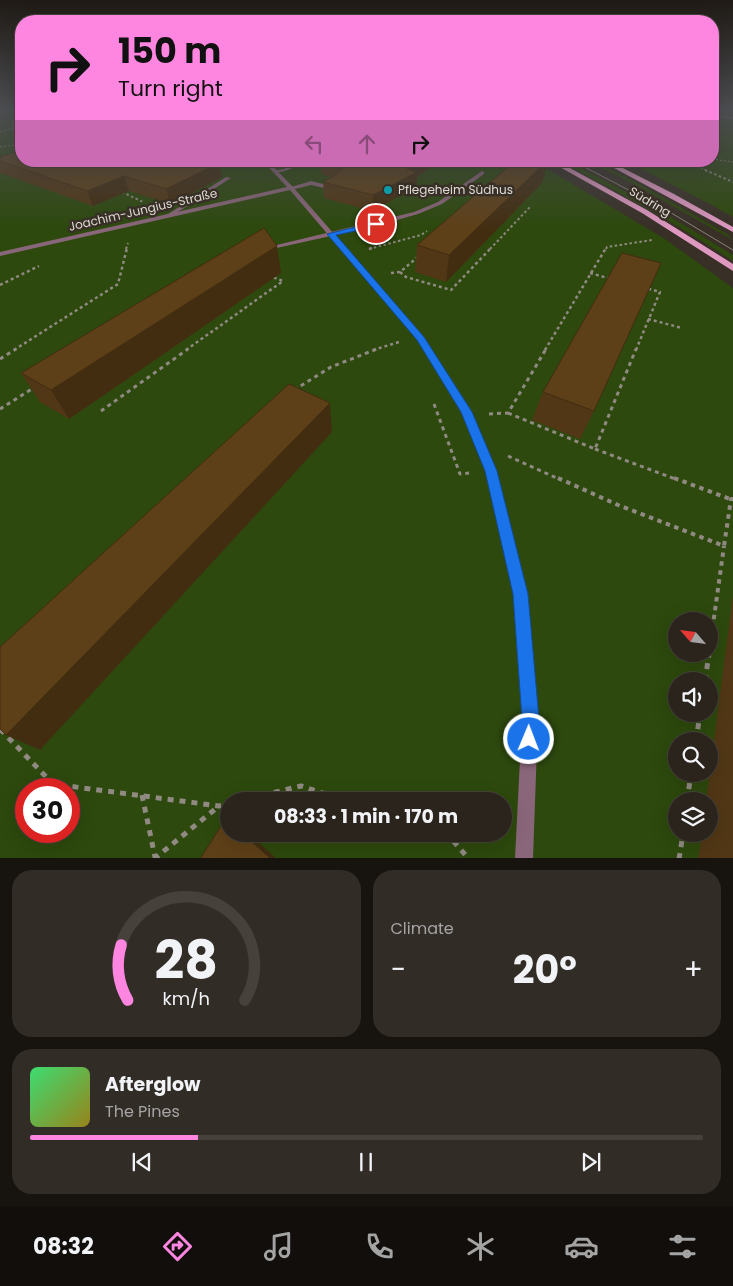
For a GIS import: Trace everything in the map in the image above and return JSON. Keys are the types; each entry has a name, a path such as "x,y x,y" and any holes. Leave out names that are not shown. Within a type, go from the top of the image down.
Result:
{"main road":[{"name":"Südring","path":"563,167 619,196 687,237 733,268"},
{"name":"Südring","path":"616,167 672,195 733,230"}],"street":[{"path":"271,167 291,188 421,339 466,412 491,471 500,501 521,603 530,719 524,858"},
{"path":"275,171 285,170 291,167"},
{"path":"254,251 376,224 416,213 440,202 482,173"},
{"path":"168,216 228,178"},
{"name":"Joachim-Jungius-Straße","path":"0,254 311,183 333,188"}],"path":[{"path":"719,160 733,162"},
{"path":"699,167 733,182"},
{"path":"118,189 168,216"},
{"path":"400,272 406,277 451,290 530,207"},
{"path":"420,235 427,239"},
{"path":"0,359 118,284 130,237"},
{"path":"508,414 607,247 654,240"},
{"path":"392,273 400,272 420,254"},
{"path":"590,273 616,280"},
{"path":"101,411 283,280 266,275"},
{"path":"595,449 660,292 642,287"},
{"path":"648,319 682,328"},
{"path":"393,335 404,346"},
{"path":"288,395 304,383 362,353 399,342 421,339"},
{"path":"0,409 40,384"},
{"path":"431,396 460,474 491,471"},
{"path":"466,412 508,414 595,449 732,499 715,612"},
{"path":"484,454 505,454 618,505 724,546"},
{"path":"0,728 53,784 219,806"},
{"path":"276,792 301,786 319,792"},
{"path":"142,795 155,858 219,806"},
{"path":"454,842 469,858"},
{"path":"679,858 681,842"}],"green space":[{"path":"0,149 15,149 15,167 544,167 665,239 733,288 733,858 0,858"},
{"path":"719,149 733,149 733,217 637,167 719,167"},
{"path":"571,167 578,167 651,205 733,255 733,261 691,234"},
{"path":"599,167 606,167 639,184 727,234 733,240 634,184"}],"building":[{"path":"15,152 15,166 0,161 0,157"},
{"path":"17,167 211,167 166,189 124,176 87,191"},
{"path":"344,167 410,167 407,169 417,172 373,195 323,182 336,175"},
{"path":"508,167 541,167 449,255 417,245"},
{"path":"264,228 277,246 51,390 21,373"},
{"path":"622,253 661,263 594,411 543,392"},
{"path":"289,384 330,403 6,735 0,729 0,647"},
{"path":"220,827 220,842 252,842 270,858 201,858"}],"tram line":[{"path":"584,167 663,208 733,250"}],"place":[{"name":"Pflegeheim Südhus","path":"388,190"}],"route":[{"path":"376,224 331,234 421,339 466,412 491,471 500,501 520,594 530,719 529,739"}]}
